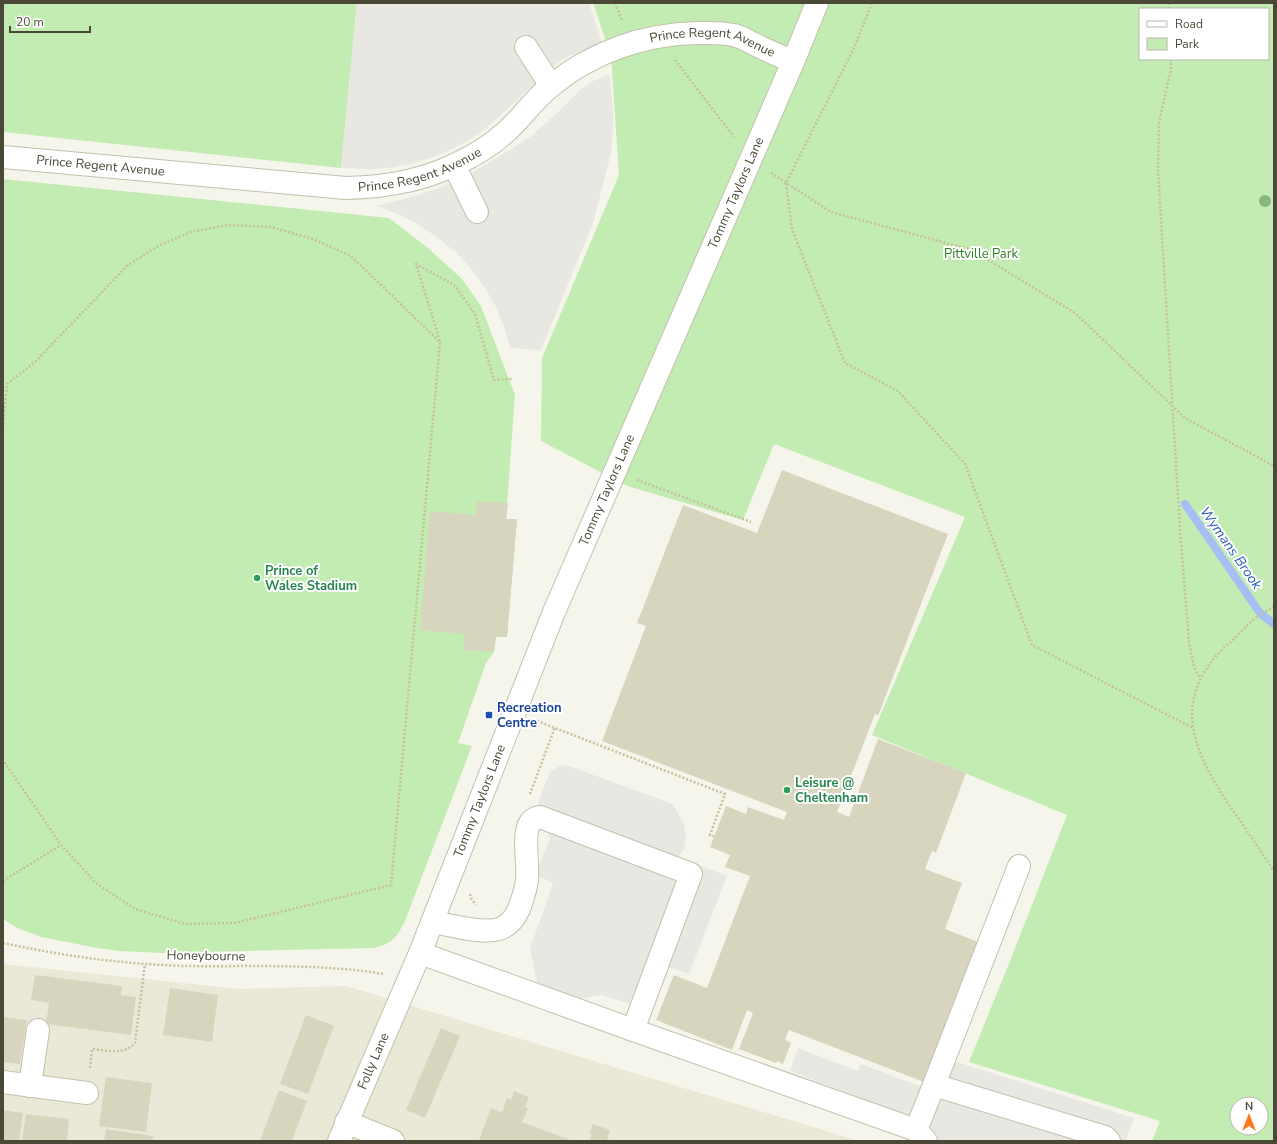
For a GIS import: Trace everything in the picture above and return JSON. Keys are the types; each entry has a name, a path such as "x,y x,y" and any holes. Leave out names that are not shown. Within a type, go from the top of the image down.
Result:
{"street":[{"name":"Tommy Taylors Lane","path":"408,982 554,612 751,160 817,3"},
{"name":"Prince Regent Avenue","path":"3,157 346,188 372,188 422,178 446,169 471,156 494,141 515,123 532,103 576,68 602,54 630,43 658,36 683,33 722,33 734,35 793,62"},
{"path":"526,47 552,86"},
{"path":"454,165 477,212"},
{"path":"432,922 477,930 495,930 509,926 517,914 523,899 527,880 526,832 529,824 533,820 540,817 691,874 633,1030"},
{"path":"420,953 921,1135 934,1085 1019,866"},
{"name":"Folly Lane","path":"342,1132 408,982"},
{"path":"30,1086 38,1030"},
{"path":"3,1082 87,1093"},
{"path":"934,1085 1105,1138 1109,1141"},
{"path":"342,1132 393,1141"}],"path":[{"path":"872,3 853,50 786,183 792,229 846,363 898,391 965,464 1032,645 1193,728"},
{"path":"658,36 751,160 831,212 972,250 1075,313 1185,418 1274,466"},
{"path":"1171,60 1171,68 1159,123 1158,171 1180,530 1189,643 1194,666 1201,678"},
{"path":"3,428 7,384 36,361 127,266 158,246 190,232 228,225 271,228 313,239 351,256 440,342"},
{"path":"3,760 60,845 96,883 135,909 185,924 235,923 391,885 440,342 416,264 454,285 475,314 494,380 512,379"},
{"path":"659,488 751,522"},
{"path":"1274,606 1258,616 1219,652 1208,666 1201,678 1194,698 1192,715 1193,728 1200,755 1214,782 1274,871"},
{"path":"545,724 725,794 710,835 714,836"},
{"path":"3,881 60,845"},
{"name":"Honeybourne","path":"3,943 48,953 117,962 182,966 345,968 384,973 408,982"},
{"path":"90,1068 92,1049 120,1052 126,1050 135,1043 145,964"}],"shaded area":[{"path":"357,3 589,3 602,42 563,59 491,124 472,138 452,149 431,158 390,168 341,168"},
{"path":"610,74 613,112 611,153 593,223 541,350 510,348 496,307 472,270 457,253 419,225 398,214 376,206 439,188 470,174 530,137 581,89 593,81"},
{"path":"566,765 673,804 684,824 686,837 684,849 678,857 727,876 689,974 647,960 630,1004 602,995 577,999 538,987 530,949 553,883 535,875 550,839 538,803 550,772 558,767"},
{"path":"3,964 240,989 346,986 856,1140 3,1141"},
{"path":"798,1048 858,1071 861,1064 936,1092 948,1060 1134,1118 1126,1140 1127,1141 918,1141 925,1122 790,1071"}],"green space":[{"path":"3,3 357,3 341,168 3,132"},
{"name":"Pittville Park","path":"593,3 1274,3 1274,1141 1152,1141 1160,1121 969,1062 1067,815 872,735 965,517 774,444 743,520 627,486 541,441 542,358 619,175 611,56"},
{"name":"Prince of Wales Stadium","path":"3,179 389,218 428,248 462,279 481,306 515,395 506,519 517,519 507,637 496,637 494,652 486,663 458,743 472,746 405,921 399,932 390,942 374,948 162,953 120,951 41,937 17,928 3,919"}],"building":[{"name":"Leisure @ Cheltenham","path":"782,470 948,534 878,716 875,714 837,812 849,817 878,739 966,773 936,853 932,851 925,869 962,883 945,929 978,942 924,1082 789,1030 785,1040 791,1043 783,1064 777,1061 776,1063 739,1049 753,1013 747,1010 732,1050 656,1020 674,975 707,988 750,876 725,867 730,855 710,847 726,806 746,814 748,807 784,820 787,812 602,741 646,626 637,623 683,505 757,533"},
{"path":"477,501 508,503 506,519 517,519 507,637 496,636 494,652 464,650 465,634 420,630 430,511 476,515"},
{"path":"35,975 122,986 121,995 136,997 131,1035 46,1024 49,1003 31,1000"},
{"path":"170,988 218,995 212,1042 163,1035"},
{"path":"306,1015 334,1026 308,1094 280,1084"},
{"path":"3,1017 27,1020 20,1064 3,1062"},
{"path":"441,1028 460,1036 425,1118 406,1110"},
{"path":"106,1077 152,1083 146,1132 99,1126"},
{"path":"279,1090 307,1101 292,1141 260,1141"},
{"path":"514,1091 529,1097 525,1107 528,1108 522,1122 573,1141 479,1140 491,1108 502,1113 507,1098 511,1100"},
{"path":"3,1110 23,1113 19,1141 3,1141"},
{"path":"26,1114 69,1119 67,1141 22,1141"},
{"path":"593,1124 610,1130 607,1139 610,1140 609,1141 589,1141 592,1135 589,1134"},
{"path":"106,1129 153,1136 152,1141 104,1141"}],"waterway":[{"name":"Wymans Brook","path":"1185,504 1260,613 1274,624"}],"place":[{"name":"Prince of Wales Stadium","path":"257,578"},
{"name":"Recreation Centre","path":"489,715"},
{"name":"Leisure @ Cheltenham","path":"787,790"}]}
